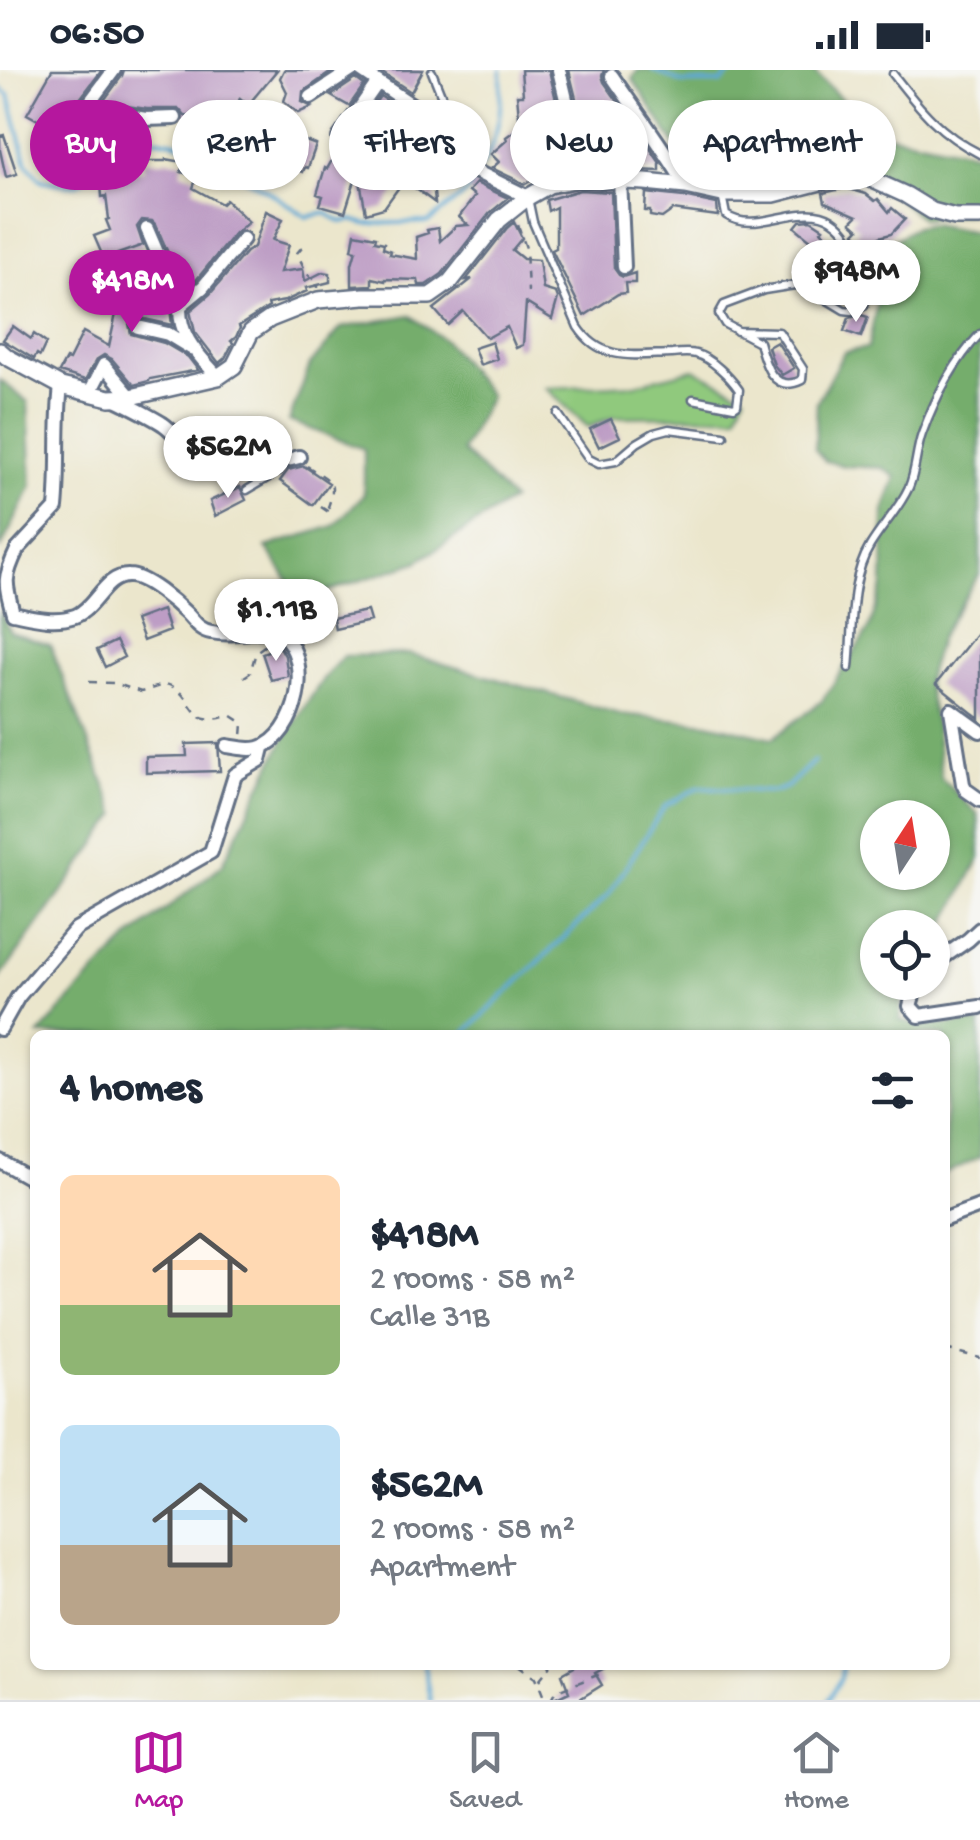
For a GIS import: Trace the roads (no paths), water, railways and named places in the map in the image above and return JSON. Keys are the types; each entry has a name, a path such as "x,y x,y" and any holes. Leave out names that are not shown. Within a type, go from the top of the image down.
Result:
{"street":[{"path":"114,70 75,122 80,131 108,127 122,115 172,118"},
{"path":"311,97 352,70"},
{"path":"360,70 404,100"},
{"path":"559,70 566,100"},
{"path":"612,76 668,155"},
{"path":"365,100 378,82"},
{"path":"704,190 774,194 864,176 932,212 955,217 980,216"},
{"path":"490,179 528,197"},
{"path":"0,351 61,386 114,398 218,377 234,366 250,332 259,324 318,300 430,296 450,282 499,220 541,190"},
{"path":"620,190 624,267"},
{"path":"147,229 180,306 180,326 218,377"},
{"path":"180,306 203,287 243,239"},
{"path":"138,327 168,334 194,349"},
{"path":"89,394 104,365 132,397"},
{"path":"61,386 56,508 14,557 4,580 13,614 51,620 73,616 90,608 114,579 136,576 163,594 196,626 210,632 274,629 284,635 293,646 298,668 296,704 277,737 263,748 227,746"},
{"path":"114,398 166,426 206,460 238,468 292,459"},
{"path":"980,731 951,710 963,784 980,800"},
{"path":"0,1029 18,998 76,928 211,852 236,775 260,760 263,748"},
{"path":"950,952 980,929"},
{"path":"912,1000 910,1006 919,1016 980,1007"},
{"path":"0,1161 30,1178"},
{"path":"950,1217 980,1206"}],"lane":[{"path":"432,72 443,100"},
{"path":"893,74 926,116 963,146 980,154"},
{"path":"722,194 726,215 742,222 808,212 828,218 850,238 866,276 864,306 852,311 801,284 764,290 724,304 721,319 725,324 737,331 759,342 764,361 778,382 790,385 802,380 802,369 780,332 737,331"},
{"path":"528,197 533,222 586,339 609,353 692,353 705,357 738,390 734,407 693,399"},
{"path":"849,668 861,565 910,485 922,434 943,386 962,353 980,334"},
{"path":"558,414 588,458 599,464 616,462 637,443 670,428 724,436"},
{"path":"247,490 292,459"}],"waterway":[{"path":"490,148 499,121 501,70"},
{"path":"653,70 682,83 721,83 735,70"},
{"path":"0,88 9,95 27,164 41,180 75,184 88,176 113,144 154,138 192,148 307,217 326,213 341,222 429,222 468,190"},
{"path":"468,1030 608,895 665,806 699,787 773,792 787,787 814,761"},
{"path":"425,1670 430,1700"},
{"path":"828,1700 842,1670"}]}
